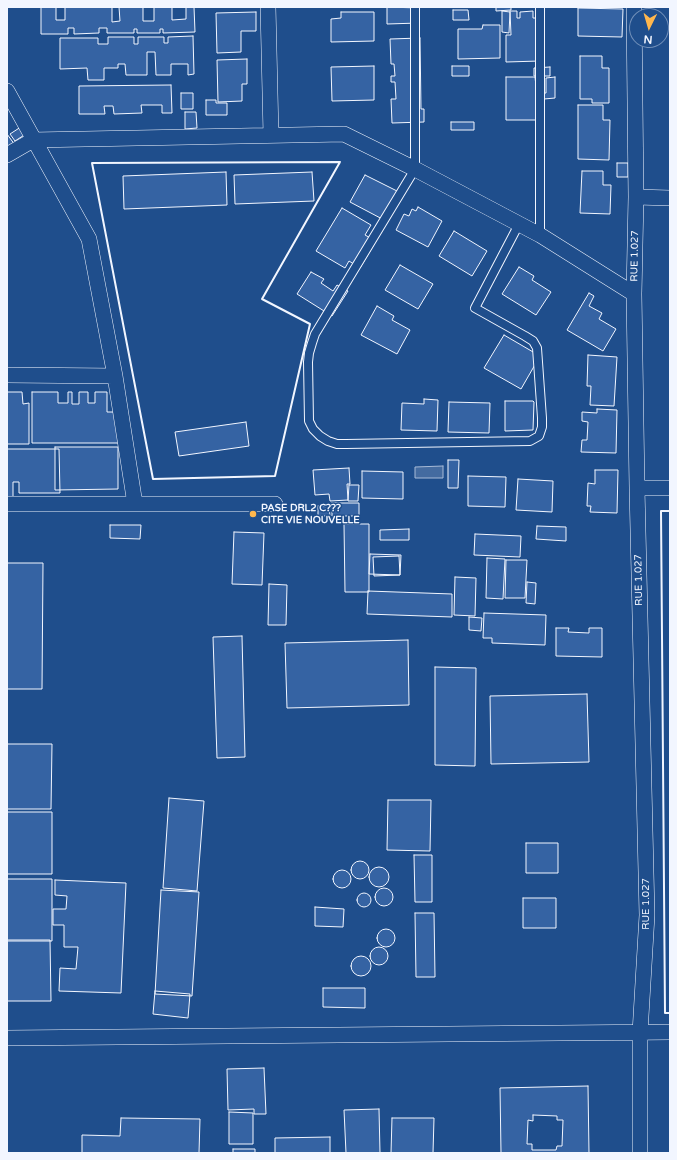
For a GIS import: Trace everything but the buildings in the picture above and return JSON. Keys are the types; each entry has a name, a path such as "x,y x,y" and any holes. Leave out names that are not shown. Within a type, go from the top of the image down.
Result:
{"street":[{"path":"268,7 270,136"},
{"name":"RUE 1.027","path":"634,7 636,197 634,294 647,915 640,1033 640,1153"},
{"path":"7,91 89,239 115,376 135,504"},
{"path":"7,155 33,140 344,134 415,169 540,235 634,294"},
{"path":"636,197 670,198"},
{"path":"7,375 115,376"},
{"path":"637,488 670,488"},
{"path":"7,504 275,504"},
{"path":"7,1038 670,1032"}],"lane":[{"path":"415,7 415,169 315,334 309,353 308,362 309,421 313,430 328,441 337,444 530,441 539,436 542,427 542,418 537,348 533,341 475,308 519,224"},
{"path":"540,7 540,235"}],"water":[{"path":"443,466 443,478 415,478 415,467"}],"wall":[{"path":"340,162 262,299 310,324 275,476 153,479 92,163 340,162"},
{"path":"670,511 661,511 665,1013 670,1013"}],"place":[{"name":"PASE DRL2 C??? CITE VIE NOUVELLE","path":"253,514"}]}
